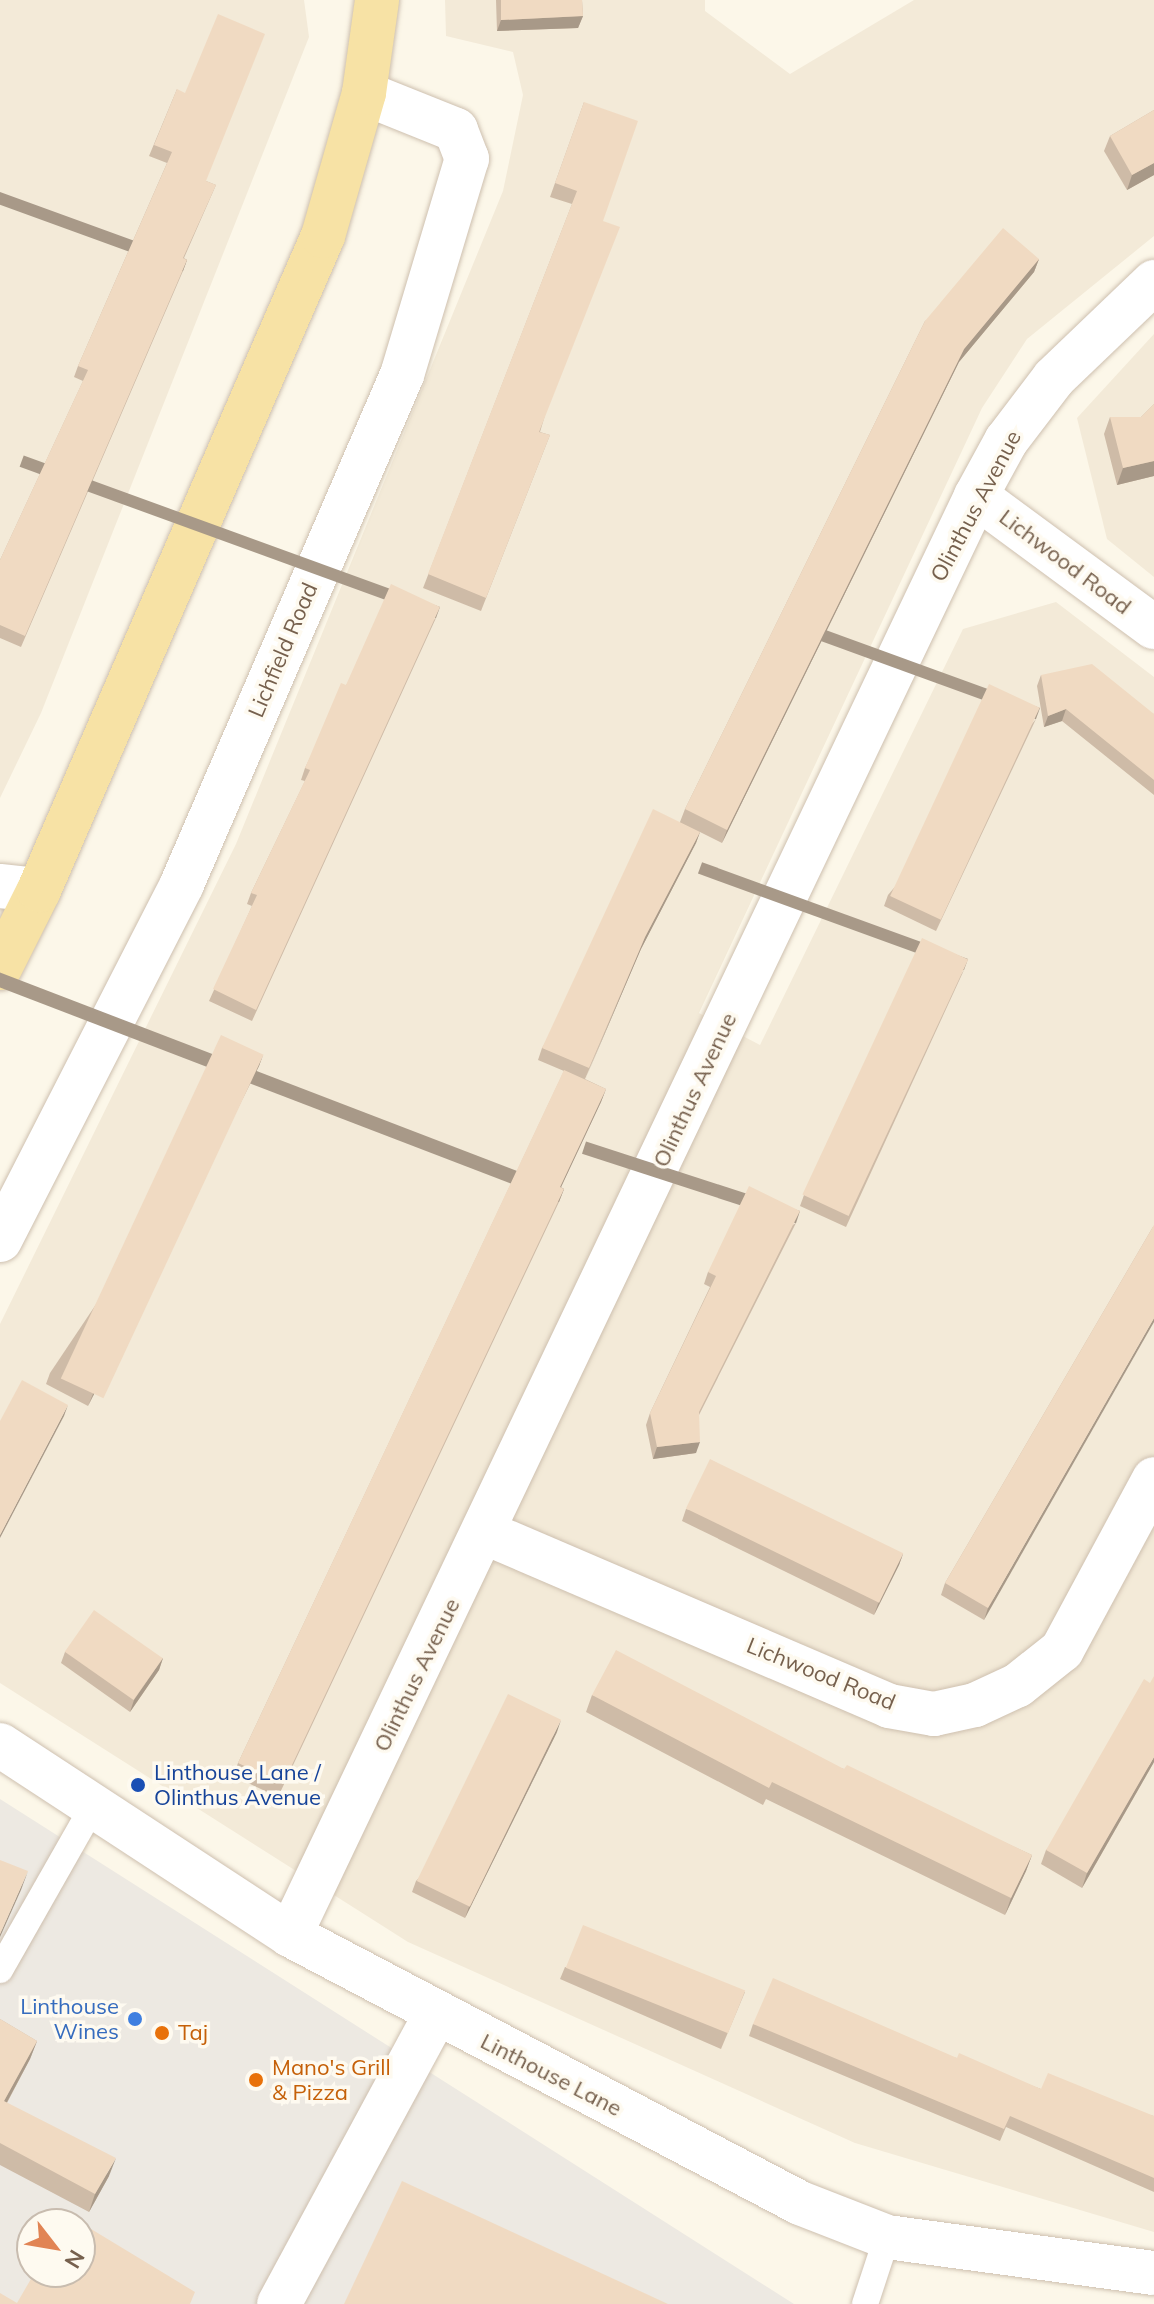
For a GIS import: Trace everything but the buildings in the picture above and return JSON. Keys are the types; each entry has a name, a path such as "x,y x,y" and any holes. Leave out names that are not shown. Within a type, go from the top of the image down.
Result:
{"main road":[{"path":"0,968 20,888 323,236 364,93 377,0"}],"street":[{"name":"Lichfield Road","path":"0,1240 182,884 402,375 467,159 456,130 364,93"},
{"name":"Olinthus Avenue","path":"290,1935 486,1533 976,496 1006,441 1054,378 1154,282"},
{"name":"Lichwood Road","path":"976,496 1154,627"},
{"name":"Lichwood Road","path":"486,1533 889,1706 934,1714 975,1705 1018,1685 1062,1650 1154,1479"},
{"name":"Linthouse Lane","path":"0,1745 290,1935 435,2015 800,2203 887,2237 1154,2273"},
{"path":"279,2304 435,2015"}],"lane":[{"path":"0,1970 93,1806"},
{"path":"865,2304 887,2237"}],"shaded area":[{"path":"0,0 304,0 309,37 41,713 0,798"},
{"path":"445,0 705,0 705,11 790,74 914,0 1154,0 1154,236 1027,339 982,408 699,1013 760,1045 963,629 1056,602 1154,677 1154,2232 855,2143 408,1942 0,1683 0,1324 236,844 503,191 523,95 513,52 446,36"},
{"path":"1154,334 1154,577 1107,539 1077,418"},
{"path":"0,1799 794,2304 0,2304"}],"place":[{"name":"Linthouse Lane / Olinthus Avenue","path":"138,1785"},
{"name":"Linthouse Wines","path":"135,2019"},
{"name":"Taj","path":"162,2033"},
{"name":"Mano's Grill & Pizza","path":"256,2080"}]}
